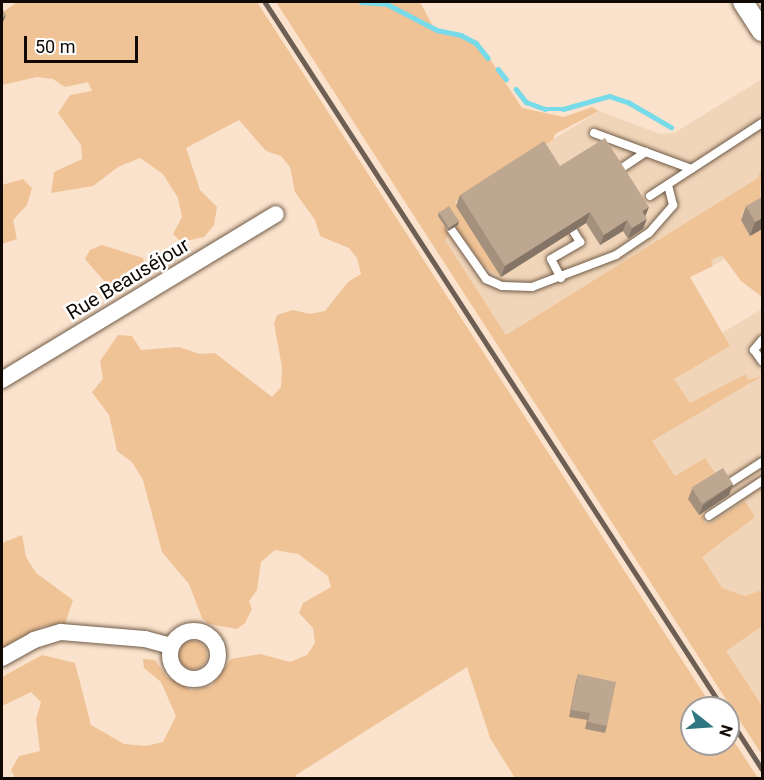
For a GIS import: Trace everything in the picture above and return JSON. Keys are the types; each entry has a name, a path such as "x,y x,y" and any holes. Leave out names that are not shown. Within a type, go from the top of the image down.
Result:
{"street":[{"path":"743,2 762,31"},
{"name":"Rue Beauséjour","path":"2,380 276,214"},
{"path":"2,658 34,639 62,632 145,639 171,646"}],"lane":[{"path":"650,196 762,123"},
{"path":"594,133 692,169"},
{"path":"616,171 646,152"},
{"path":"451,229 492,283 521,289 561,278 616,255 661,224 673,205 668,185"},
{"path":"561,278 551,259 580,242 573,231"},
{"path":"762,340 754,350 762,362"},
{"path":"724,487 762,462"},
{"path":"709,516 762,481"}],"shaded area":[{"path":"17,2 257,2 705,696 680,696 680,756 740,756 740,750 758,778 515,778 490,738 467,667 296,775 297,778 15,778 11,770 19,756 40,751 36,719 41,702 31,692 2,706 2,677 42,655 75,663 91,725 124,744 146,746 163,742 176,716 161,682 144,668 143,659 155,660 167,677 191,690 212,686 231,659 260,654 290,662 307,655 315,643 313,628 299,613 303,603 331,587 328,576 298,554 275,550 261,562 257,590 249,601 252,609 245,623 237,629 209,624 202,618 189,584 162,552 143,480 132,462 117,451 109,415 92,392 103,379 100,361 118,335 132,336 141,350 179,347 200,354 215,353 272,397 281,387 282,367 274,324 277,315 293,310 310,314 325,311 348,282 361,274 357,258 349,248 320,236 315,220 295,192 290,167 281,156 266,151 239,120 186,148 200,190 217,207 214,225 204,237 181,242 173,234 182,217 178,198 163,174 140,158 118,167 93,186 51,193 54,172 82,159 81,145 58,113 70,95 92,91 88,82 65,87 53,79 37,77 2,85 2,13"},
{"path":"276,2 420,2 434,28 478,41 522,108 564,117 592,107 599,111 555,134 553,140 455,202 501,277 485,267 455,227 448,210 449,233 445,240 506,335 758,178 762,166 760,198 743,211 741,220 762,229 762,297 741,281 722,255 711,260 713,266 690,277 730,346 674,379 690,403 746,374 748,380 762,376 652,441 675,476 705,458 719,479 703,512 704,523 711,523 745,501 755,517 702,557 722,588 745,596 762,590 762,626 726,651 762,706 762,755 740,721 740,696 724,696"},
{"path":"762,79 762,240 690,277 662,239 506,335 430,217 599,111 660,134 674,133"},
{"path":"23,179 32,188 27,205 13,220 17,239 2,244 2,185"},
{"path":"102,245 143,258 147,276 122,289 111,289 85,259 90,250"},
{"path":"762,309 762,722 633,520 616,396"},
{"path":"22,535 26,557 36,573 73,600 65,624 43,626 2,649 2,543"},
{"path":"193,641 203,645 207,655 203,665 193,669 183,665 179,655 183,645"}],"building":[{"path":"605,138 649,207 642,211 647,219 632,228 627,220 604,235 590,212 505,266 460,195 544,141 560,166"},
{"path":"762,197 762,218 755,222 746,206"},
{"path":"449,206 459,221 449,228 439,213"},
{"path":"723,468 733,484 702,504 692,488"},
{"path":"578,674 616,682 607,726 588,722 590,713 571,710"}],"waterway":[{"path":"361,2 387,4 437,30 461,35 476,43 488,58"},
{"path":"498,69 506,79"},
{"path":"516,89 526,102 545,109 563,109 609,96 628,102 671,127"}],"railway":[{"path":"265,2 715,696"},
{"path":"740,735 762,769"}]}
